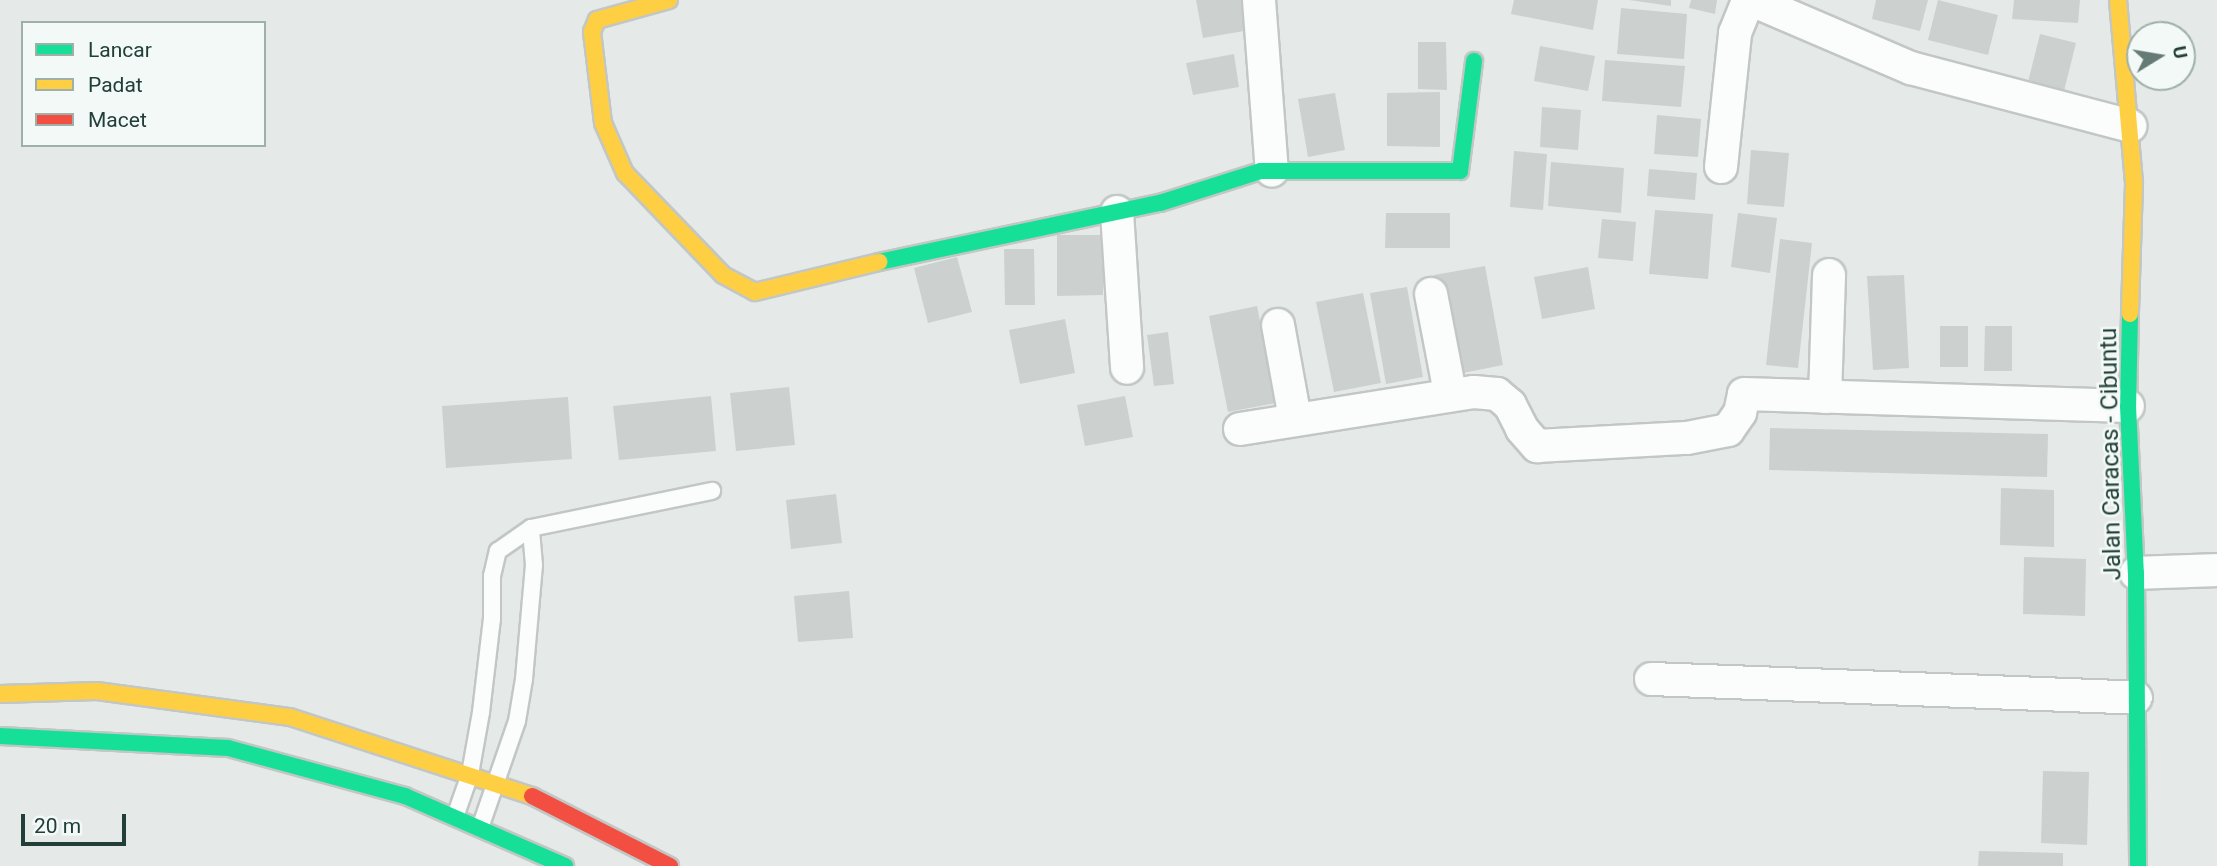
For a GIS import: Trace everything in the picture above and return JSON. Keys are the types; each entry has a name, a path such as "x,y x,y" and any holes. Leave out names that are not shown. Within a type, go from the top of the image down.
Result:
{"street":[{"path":"669,0 597,20 592,32 593,59 603,123 625,173 723,275 744,289 755,292 805,283 972,240 1117,212 1272,171 1460,171 1474,61"},
{"path":"1259,0 1272,171"},
{"path":"1721,167 1735,33 1750,0 1911,68 2130,126"},
{"name":"Jalan Caracas - Cibuntu","path":"2118,0 2134,184 2128,407 2136,573 2138,866"},
{"path":"1117,212 1127,368"},
{"path":"1825,397 1829,275"},
{"path":"1431,294 1450,393"},
{"path":"1278,325 1295,419"},
{"path":"1240,429 1450,393 1497,394 1510,405 1522,429 1537,446 1687,438 1728,430 1740,413 1744,394 2128,407"},
{"path":"2136,573 2217,570"},
{"path":"1651,679 2136,698"},
{"path":"0,694 97,691 290,717 541,799 670,866"},
{"path":"0,736 102,738 228,748 405,796 565,866"}],"lane":[{"path":"455,817 470,774 492,619 492,576 498,551 531,528 712,491"},
{"path":"480,828 517,721 524,679 534,565 531,528"}],"building":[{"path":"1196,0 1245,0 1250,30 1203,38"},
{"path":"1514,0 1598,0 1593,30 1511,14"},
{"path":"1629,0 1671,0 1671,6"},
{"path":"1691,0 1717,0 1715,14 1689,8"},
{"path":"1876,0 1928,0 1920,31 1872,19"},
{"path":"1938,0 1998,15 1988,55 1928,40"},
{"path":"2014,0 2080,0 2078,23 2012,19"},
{"path":"1621,8 1687,14 1684,59 1617,54"},
{"path":"2040,34 2076,43 2063,95 2027,86"},
{"path":"1418,42 1446,42 1447,90 1418,89"},
{"path":"1540,46 1595,56 1588,91 1534,81"},
{"path":"1234,54 1239,87 1193,95 1186,63"},
{"path":"1605,60 1685,66 1681,107 1602,101"},
{"path":"1440,92 1440,147 1387,146 1387,93"},
{"path":"1335,93 1345,150 1308,157 1298,99"},
{"path":"1542,107 1581,110 1578,150 1540,147"},
{"path":"1657,115 1701,119 1698,157 1654,154"},
{"path":"1751,150 1789,153 1784,207 1747,204"},
{"path":"1514,151 1547,154 1543,210 1510,207"},
{"path":"1551,162 1624,168 1621,213 1548,206"},
{"path":"1649,169 1697,173 1695,200 1647,196"},
{"path":"1655,210 1713,214 1708,279 1649,274"},
{"path":"1386,213 1450,213 1450,248 1385,248"},
{"path":"1738,213 1777,218 1770,273 1731,267"},
{"path":"1602,219 1636,222 1633,261 1598,258"},
{"path":"1057,235 1103,235 1103,295 1057,296"},
{"path":"1780,239 1812,243 1798,368 1766,365"},
{"path":"1004,249 1034,249 1035,305 1005,305"},
{"path":"957,257 972,312 928,323 914,268"},
{"path":"1485,266 1503,365 1453,375 1434,275"},
{"path":"1588,267 1595,309 1542,319 1534,277"},
{"path":"1904,275 1909,368 1873,370 1867,276"},
{"path":"1407,287 1423,377 1386,384 1370,293"},
{"path":"1363,293 1381,383 1334,392 1316,302"},
{"path":"1257,306 1276,403 1228,412 1209,316"},
{"path":"1065,319 1075,373 1020,384 1009,330"},
{"path":"1940,326 1968,326 1968,367 1940,367"},
{"path":"1985,326 2012,326 2012,371 1984,371"},
{"path":"1168,332 1174,384 1154,386 1147,335"},
{"path":"789,387 795,445 736,451 730,393"},
{"path":"711,396 716,451 619,460 613,406"},
{"path":"1125,396 1133,437 1085,446 1077,405"},
{"path":"568,397 572,459 446,468 442,406"},
{"path":"1770,428 2048,434 2047,477 1769,470"},
{"path":"2001,488 2054,490 2054,547 2000,545"},
{"path":"836,494 842,543 791,549 786,500"},
{"path":"2024,557 2086,559 2085,616 2023,614"},
{"path":"849,591 853,638 798,642 794,596"},
{"path":"2043,771 2089,772 2087,845 2041,843"},
{"path":"1979,851 2063,853 2063,866 1978,866"}],"traffic: fast":[{"path":"879,262 1160,203 1261,171 1460,171 1474,61"},
{"path":"2130,314 2128,406 2136,573 2138,866"},
{"path":"0,736 228,748 405,796 565,866"}],"traffic: slow":[{"path":"669,0 597,20 592,32 603,123 625,173 723,275 755,292 879,262"},
{"path":"2118,0 2134,184 2130,314"},
{"path":"0,694 97,691 290,717 532,796"}],"traffic: jam":[{"path":"532,796 670,866"}]}
